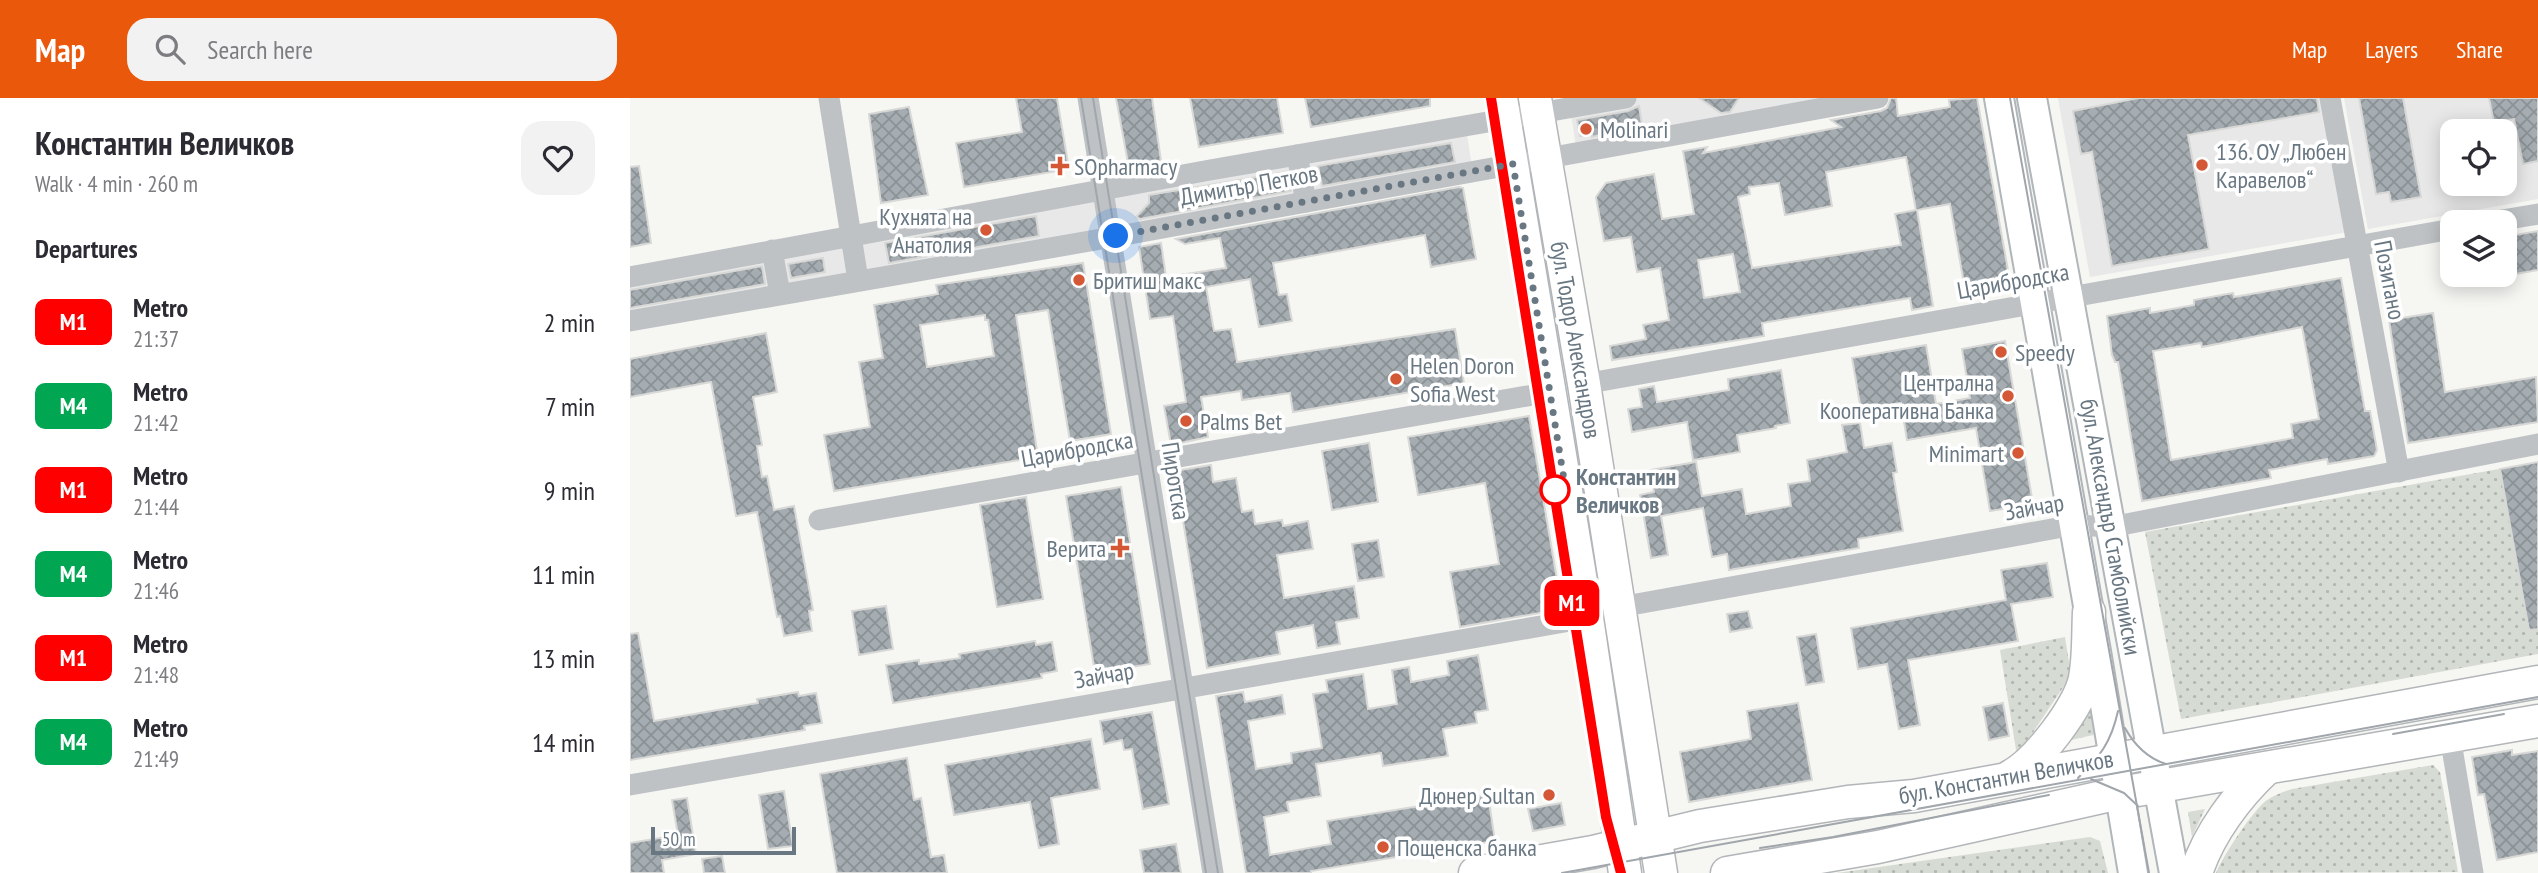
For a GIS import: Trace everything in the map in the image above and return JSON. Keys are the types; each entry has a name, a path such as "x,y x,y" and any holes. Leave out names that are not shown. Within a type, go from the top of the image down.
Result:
{"main road":[{"name":"бул. Александър Стамболийски","path":"1999,98 2133,873"},
{"name":"бул. Александър Стамболийски","path":"2032,98 2174,873"},
{"name":"бул. Тодор Александров","path":"1537,106 1661,873"},
{"name":"бул. Тодор Александров","path":"1503,109 1587,618 1623,859"},
{"path":"2006,779 2023,769 2040,752 2078,698 2085,678 2089,612"},
{"name":"бул. Константин Величков","path":"1475,873 1623,859 1656,837 1700,826 1848,802 1914,796 2538,682"},
{"name":"бул. Константин Величков","path":"1727,873 1878,846 2120,793 2538,721"},
{"path":"2196,873 2209,841 2252,782 2267,768"}],"street":[{"path":"829,98 858,280"},
{"name":"Пиротска","path":"1088,98 1213,873"},
{"name":"Димитър Петков","path":"630,277 1297,155 1503,109 1626,98"},
{"name":"Димитър Петков","path":"630,321 1878,98"},
{"name":"Позитано","path":"2330,98 2399,472"},
{"path":"1297,155 1306,202"},
{"path":"2517,218 2538,214"},
{"name":"Царибродска","path":"1584,384 2440,231"},
{"path":"772,250 780,295"},
{"name":"Царибродска","path":"819,520 1550,392"},
{"name":"Зайчар","path":"1620,607 2074,525 2111,527 2538,444"},
{"name":"Зайчар","path":"630,785 1587,618"},
{"path":"2449,736 2473,873"}],"shaded area":[{"path":"1626,98 1878,98 1577,153 1570,108"},
{"name":"136. ОУ „Любен Каравелов“","path":"2058,98 2321,98 2348,232 2090,277"},
{"path":"2344,98 2538,98 2538,199 2476,210 2440,210 2440,216 2368,229"},
{"path":"1466,129 1472,166 630,318 630,281"},
{"path":"2538,462 2538,654 2181,719 2145,532"},
{"path":"2065,637 2070,669 2068,680 2017,756 2000,650"},
{"path":"2089,693 2099,727 2093,735 2058,743"},
{"path":"2433,765 2440,772 2458,872 2216,873 2246,823 2261,805 2273,797 2292,789"},
{"path":"2205,809 2192,837 2188,812"},
{"path":"2090,837 2100,841 2108,873 1837,873"}],"building":[{"path":"1016,98 1057,98 1069,169 964,187 956,143 1022,132"},
{"path":"1116,98 1152,98 1161,161 1129,168"},
{"path":"1190,98 1277,98 1283,133 1199,147"},
{"path":"1305,98 1430,98 1430,106 1311,127"},
{"path":"1699,98 1739,98 1730,112 1721,113"},
{"path":"1891,98 1896,98 1898,116 1950,107 1949,100 1977,98 2011,287 1966,295 1950,204 1917,210 1933,306 1912,310 1910,298 1762,323 1764,336 1612,360 1610,346 1646,339 1643,325 1669,320 1660,268 1637,272 1631,237 1604,241 1596,197 1606,183 1654,174 1662,219 1694,214 1683,151 1707,147 1703,153 1841,127 1831,120 1887,108","holes":["1906,157 1916,210 1895,214 1901,245 1752,268 1738,197 1750,194 1749,187 1779,183 1785,215 1832,206 1826,172","1733,254 1740,292 1704,298 1698,260"]},
{"path":"2138,98 2317,98 2319,112 2188,135 2209,249 2112,266 2092,152 2081,154 2073,111"},
{"path":"2359,98 2403,98 2421,197 2391,202 2389,192 2376,194"},
{"path":"2489,98 2538,98 2538,161 2523,164 2517,119 2493,119"},
{"path":"1639,106 1642,125 1592,137 1592,134 1580,136 1577,120 1628,111"},
{"path":"909,107 928,195 881,203 869,114"},
{"path":"1451,143 1455,162 1322,186 1318,166"},
{"path":"639,166 651,243 630,247 630,167"},
{"path":"1287,172 1291,191 1140,219 1136,217 1149,203 1149,195"},
{"path":"1463,188 1476,259 1431,267 1425,235 1273,263 1279,295 1287,294 1292,321 1259,327 1250,279 1206,287 1214,331 1231,329 1237,362 1455,329 1464,383 1293,412 1290,393 1242,400 1241,391 1201,397 1208,437 1171,445 1164,406 1186,402 1173,316 1150,319 1139,247 1161,243 1166,277 1226,268 1220,238 1185,244 1176,239"},
{"path":"1036,216 1039,236 889,263 885,243"},
{"path":"2538,231 2538,270 2517,274 2517,235"},
{"path":"823,258 825,272 791,278 788,264"},
{"path":"1083,263 1111,434 1070,441 1048,310 1016,315 1038,457 834,491 824,435 870,427 859,362 883,358 874,305 938,294 936,285","holes":["985,315 985,320 988,320 994,356 927,367 920,325"]},
{"path":"762,266 765,284 630,308 630,290"},
{"path":"2341,278 2365,411 2370,411 2377,450 2374,456 2328,464 2327,459 2269,470 2271,478 2142,501 2118,362 2115,362 2112,355 2107,316 2150,308 2150,313 2194,305 2194,300 2233,293 2234,297","holes":["2302,327 2319,419 2291,424 2293,438 2171,460 2153,351 2201,343 2202,347"]},
{"path":"2433,313 2445,392 2536,377 2538,422 2408,443 2389,320"},
{"path":"766,333 777,392 753,397 762,445 757,446 762,477 767,476 774,510 794,506 813,610 809,611 812,631 784,636 780,616 777,617 757,512 736,516 711,382 630,397 630,359"},
{"path":"2005,341 2033,504 1990,511 1976,428 1907,440 1901,403 1861,410 1852,358 1926,345 1936,404 1970,398 1962,349"},
{"path":"1781,370 1790,423 1737,435 1740,452 1693,460 1687,422 1632,432 1628,409 1642,407 1639,389 1654,386 1657,402 1729,390 1728,379"},
{"path":"1529,416 1562,609 1460,627 1450,572 1499,564 1485,483 1418,495 1408,437"},
{"path":"1860,423 1864,448 1892,443 1897,472 1893,473 1903,531 1858,539 1859,548 1729,570 1727,554 1712,557 1703,508 1661,516 1668,555 1651,558 1640,495 1654,492 1650,470 1696,462 1702,496 1742,489 1746,514 1791,506 1788,484 1810,481 1807,460 1847,452 1842,425"},
{"path":"1369,443 1378,502 1332,510 1322,451"},
{"path":"2538,462 2538,629 2529,630 2500,469"},
{"path":"1211,465 1213,482 1236,478 1242,512 1253,510 1255,524 1282,520 1283,526 1308,521 1313,549 1277,555 1284,598 1354,586 1359,618 1336,622 1340,644 1317,648 1313,625 1276,632 1280,654 1207,668 1175,471"},
{"path":"1121,487 1150,664 1095,673 1066,496"},
{"path":"1026,497 1043,599 997,607 980,505"},
{"path":"1378,540 1384,577 1358,581 1352,544"},
{"path":"2047,563 2053,597 2011,604 2018,641 1908,660 1920,725 1899,729 1887,664 1858,669 1851,628 2006,600 2001,570"},
{"path":"886,606 893,649 859,655 852,611"},
{"path":"1748,611 1752,628 1730,632 1727,614"},
{"path":"638,633 654,721 758,703 757,699 798,692 799,696 816,693 822,723 804,726 805,730 630,760 630,634"},
{"path":"1816,634 1824,682 1806,685 1797,637"},
{"path":"1035,641 1036,645 1052,642 1057,671 1041,674 1042,678 893,703 886,665 919,660 919,664 960,658 959,654"},
{"path":"1478,655 1488,710 1475,712 1477,723 1443,729 1448,756 1383,766 1381,753 1316,764 1321,796 1287,802 1289,812 1264,817 1270,855 1331,844 1327,821 1488,795 1495,841 1311,873 1246,873 1216,696 1243,692 1245,702 1282,695 1285,714 1248,721 1256,769 1292,763 1291,753 1322,748 1313,694 1328,692 1326,680 1363,674 1368,709 1397,704 1392,670 1409,667 1411,682 1449,675 1447,661"},
{"path":"1798,703 1812,780 1689,802 1680,752 1751,739 1747,711"},
{"path":"2003,703 2009,736 1989,740 1983,707"},
{"path":"1152,712 1169,804 1143,809 1132,749 1124,750 1122,740 1104,744 1100,721"},
{"path":"1091,739 1100,789 1051,798 1059,844 1039,848 1030,802 954,815 945,765"},
{"path":"2512,750 2512,755 2538,751 2538,852 2497,860 2484,794 2478,795 2472,757"},
{"path":"907,758 914,800 921,798 931,857 944,855 947,873 837,873 820,774"},
{"path":"784,791 793,846 768,849 759,795"},
{"path":"687,798 696,854 662,860 664,873 630,873 630,843 678,835 672,800"},
{"path":"1561,803 1565,825 1533,831 1528,809"},
{"path":"1176,844 1181,873 1144,873 1140,850"},
{"path":"722,856 725,873 704,873 702,859"}],"tram line":[{"path":"1081,98 1206,873"},
{"path":"1093,98 1218,873"},
{"path":"2010,98 2149,873"},
{"path":"1562,873 2538,697"},
{"path":"2078,778 2104,748 2118,711"},
{"path":"2393,734 2504,714"},
{"path":"2125,728 2142,750 2166,764"},
{"path":"2091,779 2124,793 2138,806"},
{"path":"1760,848 1833,837 2049,795"}],"metro line":[{"name":"M1","path":"1491,98 1606,817 1621,873"}],"place":[{"name":"Molinari","path":"1586,129"},
{"name":"136. ОУ „Любен Каравелов“","path":"2202,165"},
{"name":"SOpharmacy","path":"1060,166"},
{"name":"Кухнята на Анатолия","path":"986,230"},
{"name":"Бритиш макс","path":"1079,280"},
{"name":"Speedy","path":"2001,352"},
{"name":"Helen Doron Sofia West","path":"1396,379"},
{"name":"Централна Кооперативна Банка","path":"2008,396"},
{"name":"Palms Bet","path":"1186,421"},
{"name":"Minimart","path":"2018,453"},
{"name":"Константин Величков","path":"1555,490"},
{"name":"Верита","path":"1120,548"},
{"name":"Дюнер Sultan","path":"1549,795"},
{"name":"Пощенска банка","path":"1383,847"}],"route":[{"path":"1116,236 1513,164 1566,492 1555,490"}]}
